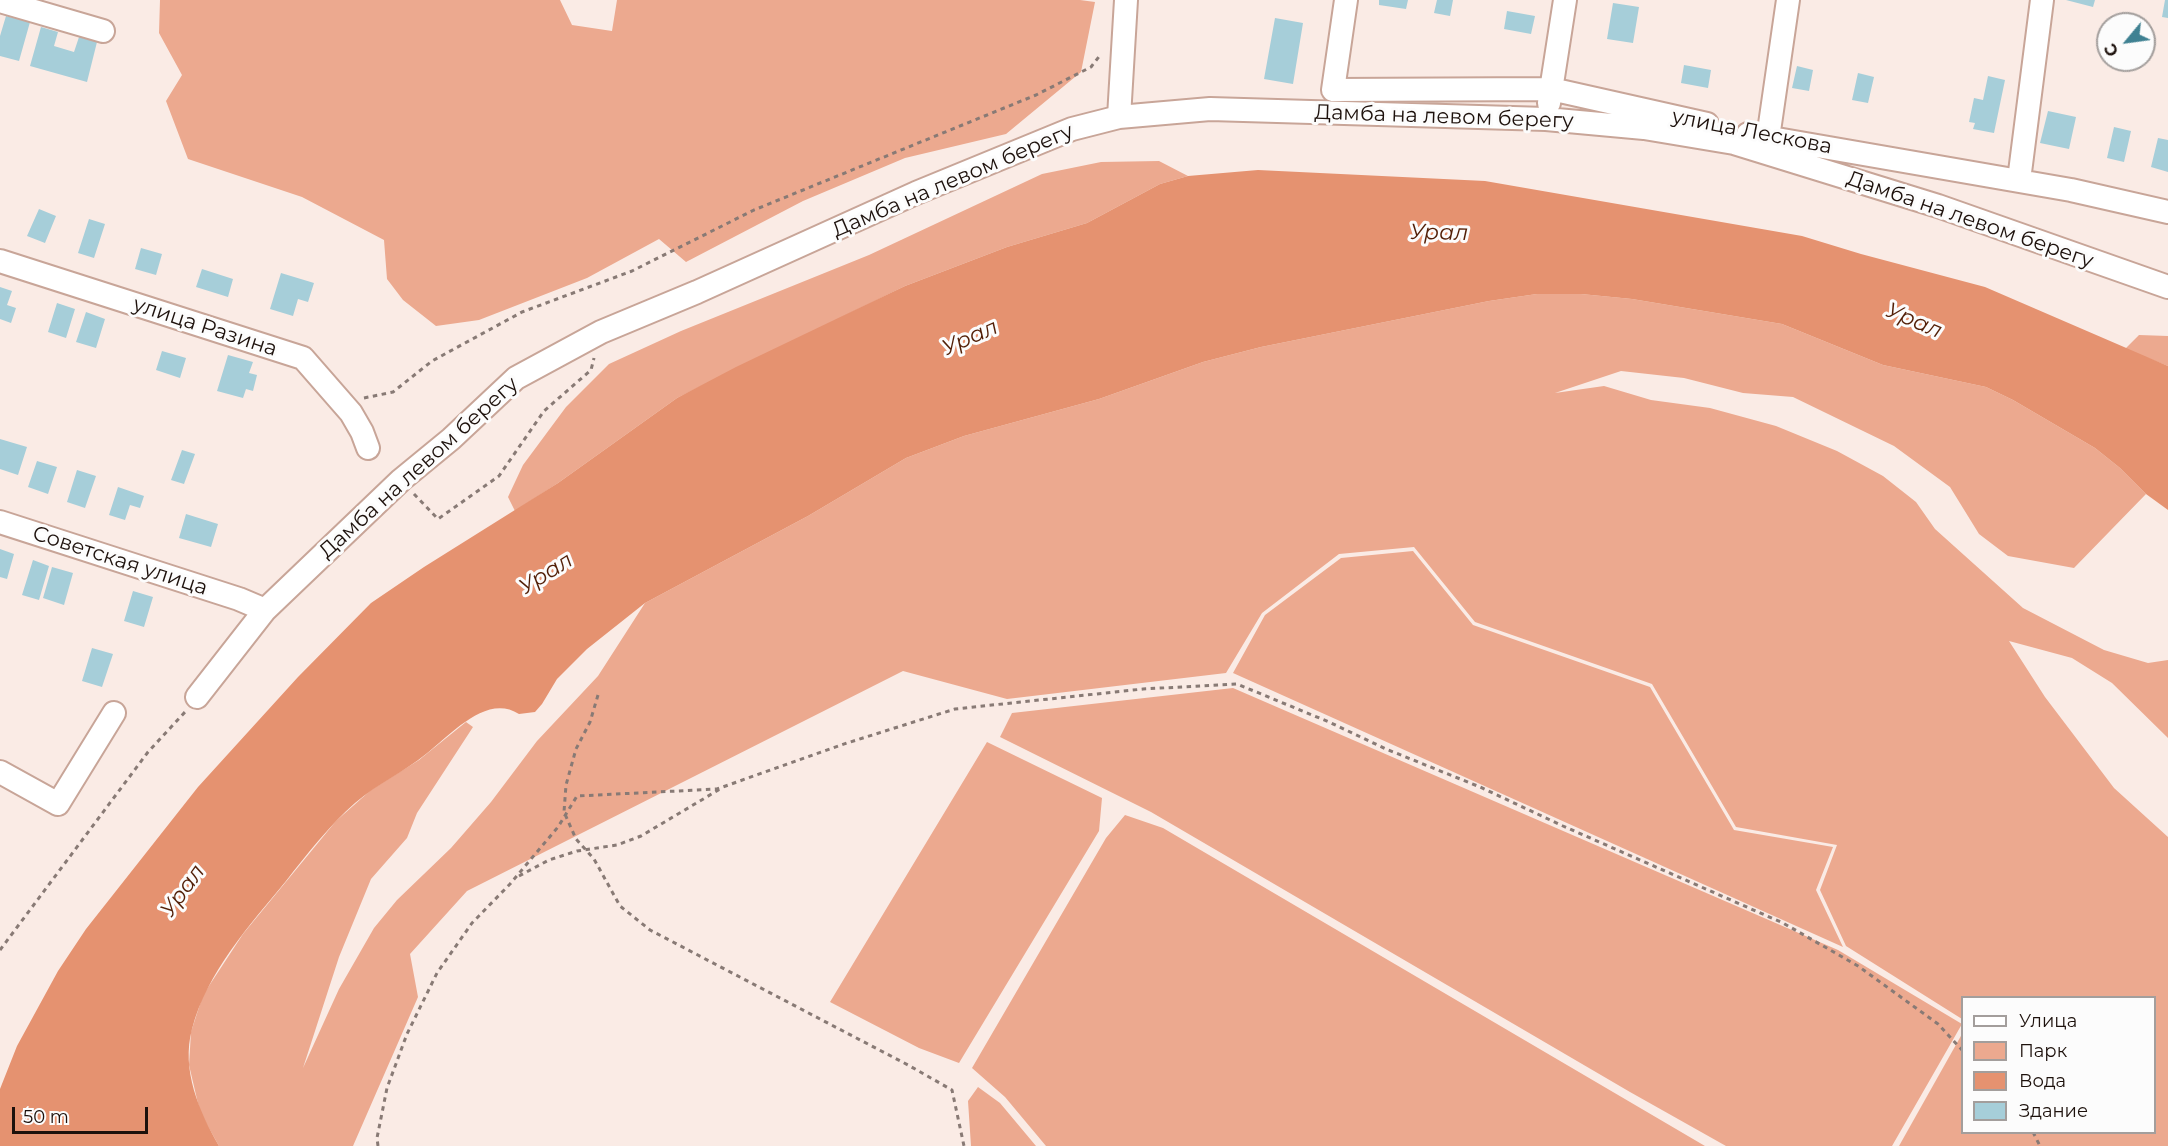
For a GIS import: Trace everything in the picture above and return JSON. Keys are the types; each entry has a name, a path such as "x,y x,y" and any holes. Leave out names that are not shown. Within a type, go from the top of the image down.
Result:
{"street":[{"path":"1119,117 1126,0"},
{"name":"улица Лескова","path":"1346,0 1333,90 1551,89 1768,138 2019,180 2168,212"},
{"path":"1546,119 1565,0"},
{"path":"1768,138 1788,0"},
{"path":"2019,180 2042,0"},
{"path":"0,1 103,31"},
{"name":"Дамба на левом берегу","path":"197,697 265,610 401,480 451,439 516,378 601,332 697,292 926,189 1072,129 1119,117 1210,109 1546,119 1644,128 1734,143 1938,206 2168,287"},
{"name":"улица Разина","path":"0,261 303,358 351,413 368,448"},
{"name":"Советская улица","path":"0,522 239,599 265,610"},
{"path":"0,772 58,804 114,713"}],"path":[{"path":"343,403 393,392 432,361 522,312 632,271 754,210 1035,94 1091,67 1105,50"},
{"path":"401,480 438,519 499,476 544,411 591,370 601,332"},
{"path":"378,1146 377,1138 387,1088 407,1034 437,973 472,922 515,878 566,816 577,796 717,789 847,743 955,709 1143,689 1237,684 1480,787 1783,923 1857,966 1938,1024 1961,1049"},
{"path":"598,695 590,722 576,749 566,785 564,812 576,839 594,859 620,906 650,930 952,1090 964,1146"},
{"path":"0,950 148,752 197,697"},
{"path":"515,878 549,860 617,845 641,836 726,786"}],"green space":[{"path":"160,0 560,0 572,25 612,31 617,0 1080,0 1095,2 1081,72 1006,134 905,158 803,201 686,262 659,239 587,278 479,320 436,326 403,300 387,279 384,240 302,197 188,159 166,101 182,75 159,33"},
{"path":"1159,161 1188,176 1160,184 1087,223 1007,247 905,286 677,398 515,511 508,497 523,465 566,407 609,364 681,331 869,255 1042,174 1101,162"},
{"path":"1537,294 1581,294 1632,299 1782,324 1883,365 1986,387 2013,400 2095,448 2120,468 2146,494 2074,568 2008,556 1979,534 1950,487 1894,446 1793,397 1743,393 1684,378 1621,371 1555,393 1604,386 1651,400 1710,408 1776,426 1837,451 1883,476 1916,502 1935,529 2023,608 2104,650 2148,663 2168,660 2168,738 2112,683 2072,658 2009,641 2045,697 2114,788 2168,837 2168,1146 1899,1146 1961,1036 1961,1134 2156,1134 2156,996 1961,996 1961,1018 1846,946 1820,890 1837,845 1736,827 1652,684 1475,622 1414,547 1339,554 1262,613 1226,673 1007,699 903,671 467,891 410,954 418,997 353,1146 219,1146 200,1112 189,1065 191,1032 203,995 243,934 336,821 371,790 419,760 466,722 473,727 417,813 407,838 371,879 339,957 303,1068 339,989 374,928 397,900 451,848 491,802 537,741 598,676 645,603 808,516 906,458 964,436 1099,399 1203,362 1261,347 1489,301"},
{"path":"2139,335 2168,336 2168,366 2125,349"},
{"path":"1413,551 1473,625 1650,687 1734,830 1833,847 1816,890 1843,947 1233,673 1265,615 1341,558"},
{"path":"1233,688 1838,950 1961,1023 1961,1026 1892,1146 1726,1146 1151,812 1000,737 1012,713"},
{"path":"987,742 1102,798 1099,831 959,1063 919,1048 830,1002"},
{"path":"1125,815 1163,828 1705,1146 1046,1146 1005,1097 972,1068 1106,838"},
{"path":"978,1087 1000,1103 1036,1146 971,1146 968,1101"}],"water":[{"name":"Урал","path":"1258,170 1485,181 1802,236 1985,287 2168,366 2168,510 2146,494 2120,468 2095,448 2013,400 1986,387 1883,365 1782,324 1632,299 1581,294 1537,294 1489,301 1261,347 1203,362 1099,399 964,436 906,458 808,516 645,603 587,649 557,679 535,712 519,714 507,709 494,709 482,712 458,727 418,760 363,796 319,840 244,933 219,969 199,1008 189,1044 190,1075 205,1119 219,1146 0,1146 0,1089 17,1046 58,971 86,929 198,787 298,677 371,603 558,483 677,398 736,367 905,286 1007,247 1087,223 1160,184 1188,176"}],"building":[{"path":"1379,0 1408,0 1406,9 1379,5"},
{"path":"1437,0 1453,0 1450,16 1434,13"},
{"path":"2066,0 2095,0 2093,7"},
{"path":"2165,0 2168,0 2168,18 2162,17"},
{"path":"1613,3 1639,7 1633,43 1607,39"},
{"path":"1507,11 1535,16 1531,34 1504,29"},
{"path":"6,16 30,22 19,61 0,56 0,36"},
{"path":"1275,18 1303,23 1293,84 1264,79"},
{"path":"41,27 58,32 54,46 74,52 79,37 97,42 87,82 30,66"},
{"path":"1684,65 1711,70 1708,88 1681,83"},
{"path":"1797,66 1813,70 1809,91 1792,88"},
{"path":"1858,73 1874,77 1868,103 1852,100"},
{"path":"1988,76 2005,80 1994,133 1973,129 1975,123 1969,122 1974,98 1983,100"},
{"path":"2048,111 2076,117 2069,149 2040,143"},
{"path":"2114,127 2131,131 2124,162 2107,158"},
{"path":"2158,138 2168,140 2168,172 2151,167"},
{"path":"39,209 56,216 45,243 27,236"},
{"path":"89,219 105,224 94,258 78,253"},
{"path":"141,248 162,254 156,275 135,269"},
{"path":"202,269 233,279 228,297 196,287"},
{"path":"281,273 314,283 308,302 298,299 293,316 270,309"},
{"path":"0,287 12,291 7,305 16,308 11,323 0,319"},
{"path":"57,303 75,309 66,338 48,332"},
{"path":"86,312 105,319 96,348 76,342"},
{"path":"162,351 186,358 180,378 156,370"},
{"path":"228,355 253,362 249,373 257,375 253,391 246,389 243,398 217,391"},
{"path":"0,439 27,447 18,475 0,469"},
{"path":"182,450 195,454 184,484 171,480"},
{"path":"37,461 57,467 48,494 28,487"},
{"path":"77,470 96,476 85,508 67,502"},
{"path":"118,487 144,496 140,508 130,505 125,520 109,515"},
{"path":"186,514 218,524 211,547 179,538"},
{"path":"0,549 14,554 7,579 0,577"},
{"path":"33,560 49,566 39,600 22,595"},
{"path":"52,567 73,573 64,605 43,598"},
{"path":"133,591 153,597 144,627 124,621"},
{"path":"92,648 113,654 102,687 82,681"}]}
